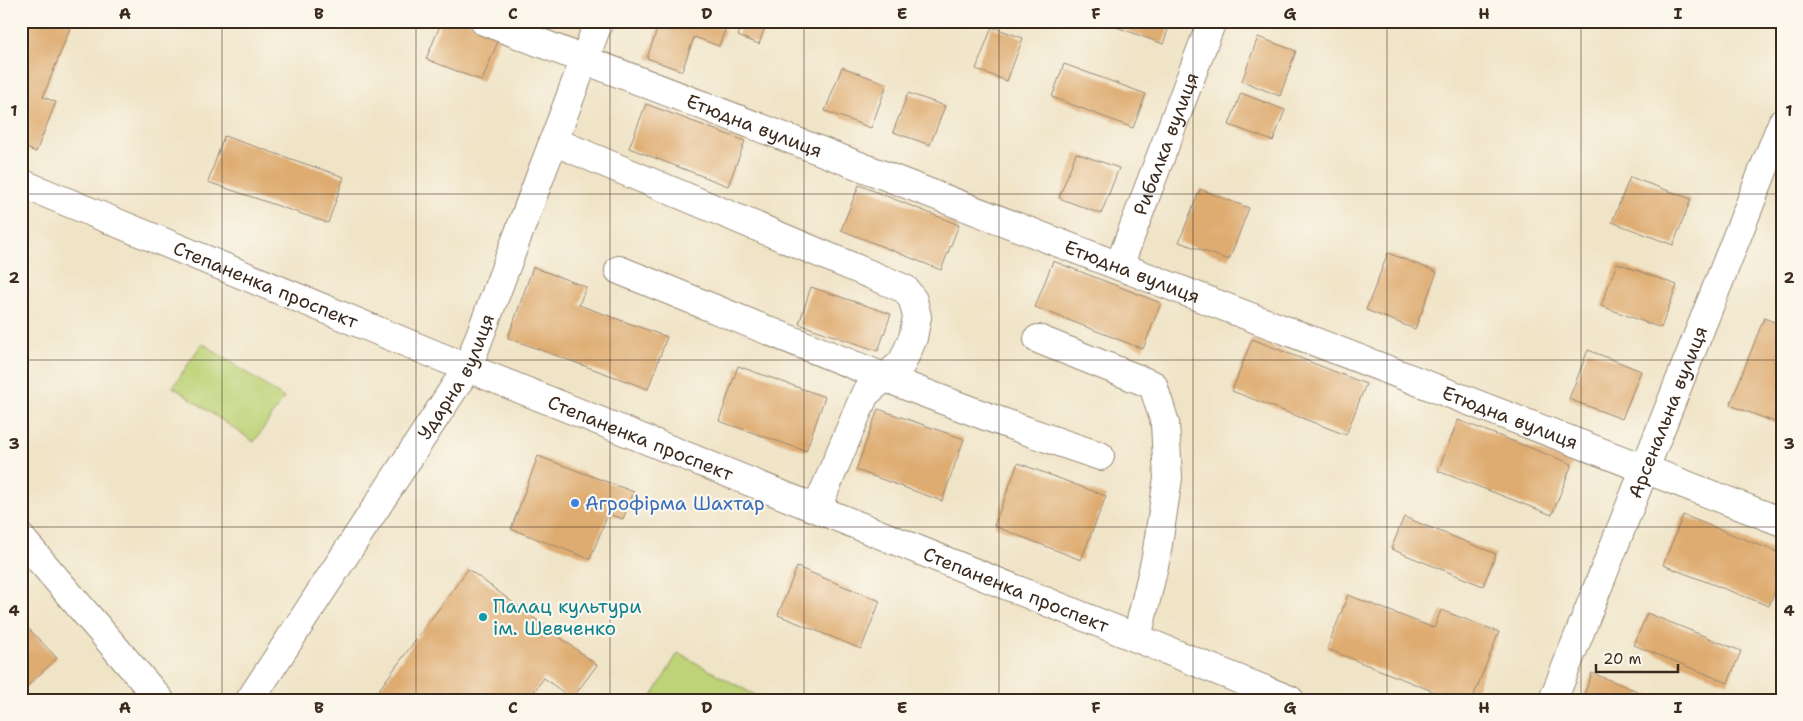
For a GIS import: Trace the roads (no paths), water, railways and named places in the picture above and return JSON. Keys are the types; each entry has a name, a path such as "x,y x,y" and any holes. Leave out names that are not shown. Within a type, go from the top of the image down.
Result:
{"street":[{"name":"Етюдна вулиця","path":"484,21 1782,522"},
{"name":"Ударна вулиця","path":"250,700 468,367 599,21"},
{"name":"Рибалка вулиця","path":"1120,266 1212,21"},
{"name":"Арсенальна вулиця","path":"1553,700 1782,124"},
{"path":"553,141 905,289 913,300 917,317 913,338 902,363 865,394 817,508"},
{"name":"Степаненка проспект","path":"21,183 468,367 1290,700"},
{"path":"619,270 886,378 1033,434 1100,456"},
{"path":"1038,339 1153,385 1165,423 1168,478 1156,557 1137,638"},
{"path":"21,538 160,700"}],"place":[{"name":"Агрофірма Шахтар","path":"575,503"},
{"name":"Палац культури ім. Шевченко","path":"483,617"}]}
